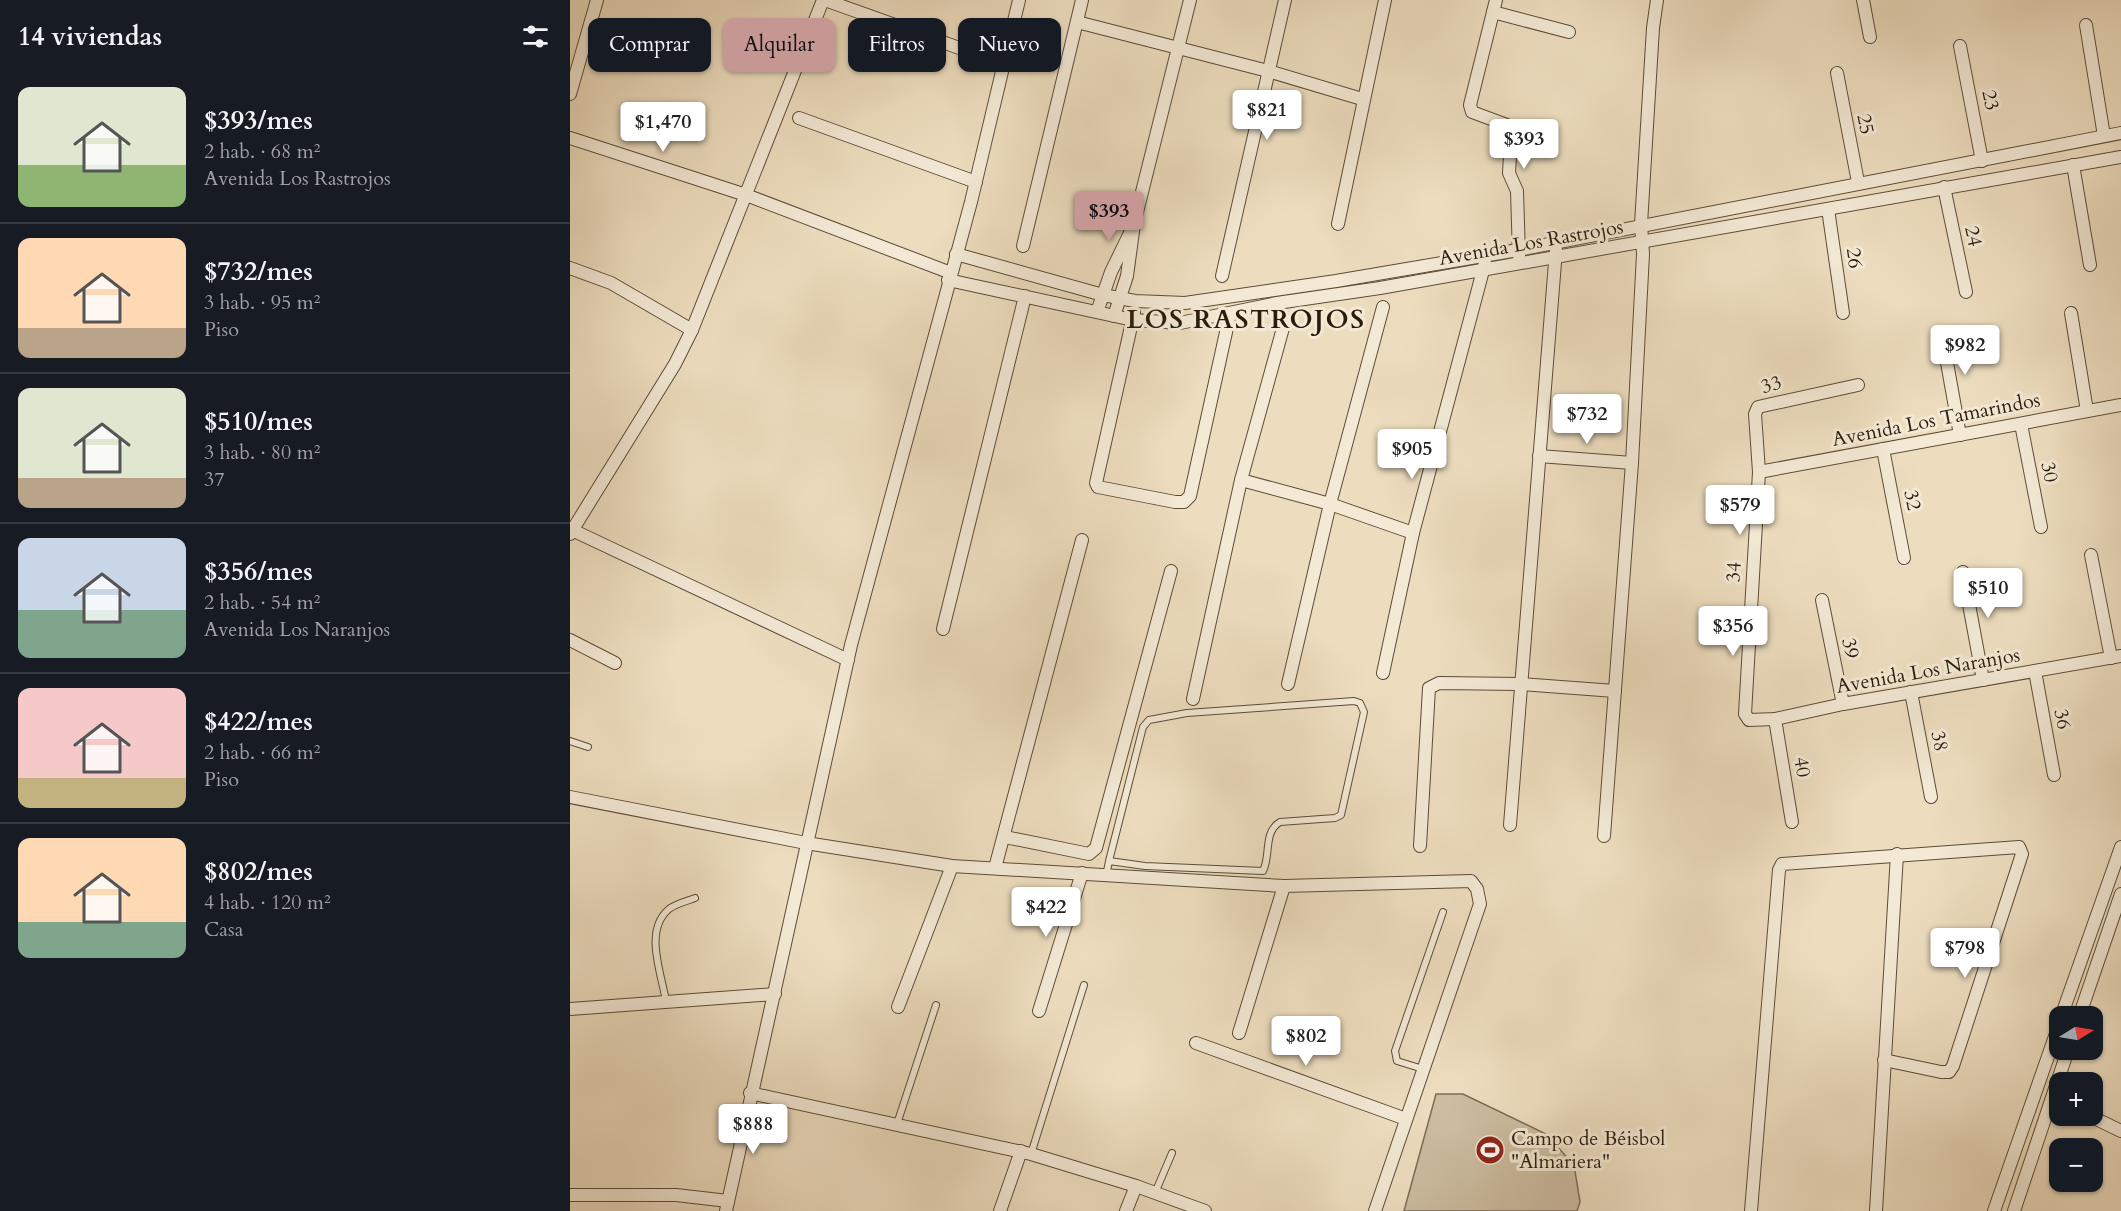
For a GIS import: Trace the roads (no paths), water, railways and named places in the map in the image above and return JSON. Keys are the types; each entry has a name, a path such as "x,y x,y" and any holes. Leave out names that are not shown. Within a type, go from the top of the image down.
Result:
{"street":[{"path":"570,94 597,0"},
{"path":"848,660 571,531 675,364 692,330 824,0 958,48"},
{"path":"1023,246 1082,0"},
{"path":"1114,316 1127,276 1134,224 1190,0"},
{"path":"1222,276 1285,0"},
{"path":"1338,224 1362,99 1385,0"},
{"path":"1604,836 1632,463 1641,225 1653,28 1657,0"},
{"path":"1863,0 1870,37"},
{"path":"1015,18 1018,3"},
{"path":"1519,263 1516,191 1509,173 1510,131 1507,125 1478,116 1472,112 1470,105 1494,6 1569,32"},
{"path":"1077,22 1268,70 1362,99"},
{"path":"2086,25 2104,136"},
{"name":"23","path":"1960,46 1983,161"},
{"path":"570,1195 676,1195 727,1206 750,1093 775,994 806,843 848,660 1002,72"},
{"name":"25","path":"1837,73 1858,182"},
{"path":"799,118 975,182"},
{"name":"Avenida Los Rastrojos","path":"956,254 1103,295 1135,301 1185,303 1557,243 1858,182 1983,161 2121,133"},
{"name":"Avenida Los Rastrojos","path":"570,138 747,195 949,276 1133,320 1180,322 2121,157"},
{"path":"2073,165 2090,266"},
{"name":"24","path":"1944,187 1966,292"},
{"name":"26","path":"1828,209 1843,313"},
{"path":"1097,312 1117,257 1134,224"},
{"path":"1510,825 1557,243"},
{"path":"1383,673 1413,533 1485,270 1485,256"},
{"path":"570,268 611,283 692,330"},
{"path":"943,629 1025,296"},
{"path":"1135,301 1133,320 1096,483 1098,488 1184,502 1190,496 1230,314"},
{"path":"1288,684 1330,504 1383,308"},
{"path":"2071,313 2087,411"},
{"path":"1193,699 1241,480 1283,328"},
{"path":"1942,334 1960,435"},
{"name":"33","path":"1759,472 1755,414 1758,407 1858,385"},
{"name":"Avenida Los Tamarindos","path":"1759,472 2121,405"},
{"name":"30","path":"2021,424 2041,527"},
{"name":"32","path":"1883,449 1904,558"},
{"path":"1539,456 1632,463"},
{"name":"34","path":"1745,714 1759,472"},
{"path":"1241,480 1330,504 1413,533"},
{"path":"995,868 1082,540"},
{"path":"2091,555 2116,657"},
{"path":"1005,837 1089,854 1096,848 1171,571"},
{"path":"1963,572 1983,680"},
{"name":"39","path":"1822,600 1843,704"},
{"path":"570,639 615,663"},
{"name":"Avenida Los Naranjos","path":"1745,714 1749,720 1775,719 1843,704 2116,657"},
{"name":"36","path":"2035,671 2054,775"},
{"path":"1420,846 1429,688 1439,683 1521,684 1615,691"},
{"name":"38","path":"1911,693 1931,797"},
{"name":"40","path":"1775,719 1792,822"},
{"path":"570,797 806,843 952,866 1284,886 1471,881 1475,884 1480,904 1375,1211"},
{"path":"1750,1211 1779,870 1782,864 2013,845 2019,847 2022,854 1949,1072 1884,1059"},
{"path":"2065,1006 2121,847"},
{"path":"1876,1211 1897,854"},
{"path":"898,1006 952,866"},
{"path":"1039,1011 1082,873"},
{"path":"1239,1033 1284,886"},
{"path":"2083,1006 2121,894"},
{"path":"570,1009 775,994"},
{"path":"1196,1043 1406,1119"},
{"path":"1994,1211 2049,1053"},
{"path":"2036,1090 2049,1096"},
{"path":"750,1093 1026,1152 1136,1186 1205,1211"},
{"path":"2014,1211 2049,1118"},
{"path":"2103,1122 2121,1131"},
{"path":"1000,1211 1026,1152"},
{"path":"1126,1211 1136,1186"}],"lane":[{"path":"1106,877 1109,861 1143,726 1149,720 1187,713 1354,701 1360,703 1364,712 1341,815 1335,819 1280,822 1275,825 1271,831 1263,871 1156,867 1109,861"},
{"path":"570,741 588,747"},
{"path":"666,1002 658,962 656,927 669,909 695,898"},
{"path":"1423,1069 1397,1061 1395,1051 1443,912"},
{"path":"1026,1152 1084,986"},
{"path":"897,1125 936,1005"},
{"path":"1155,1193 1172,1153"}],"place":[{"name":"Campo de Béisbol \"Almariera\"","path":"1490,1150"}],"district":[{"name":"LOS RASTROJOS","path":"1246,319"}]}
